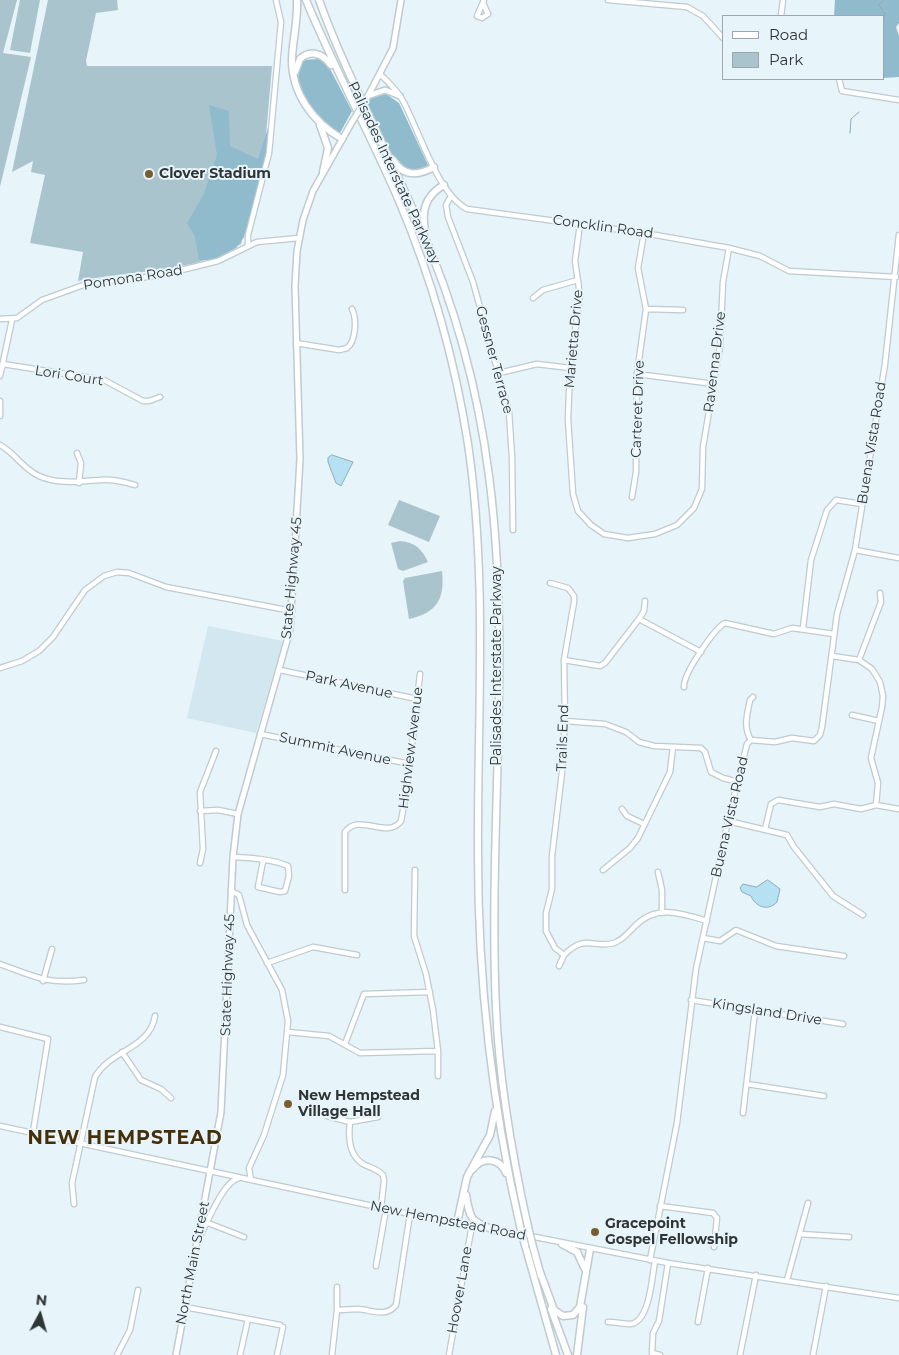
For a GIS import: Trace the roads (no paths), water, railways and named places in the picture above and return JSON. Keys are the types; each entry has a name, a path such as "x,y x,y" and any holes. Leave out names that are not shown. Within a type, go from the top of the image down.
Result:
{"highway":[{"path":"297,0 292,61 296,83 302,99 322,129 327,141 327,156 323,172"},
{"name":"Palisades Interstate Parkway","path":"306,0 398,198 428,278 452,361 469,450 476,519 479,583 479,910 483,985 492,1070 518,1218 556,1355"},
{"name":"Palisades Interstate Parkway","path":"319,0 346,67 416,217 440,276 457,327 474,390 484,442 493,506 498,624 495,956 497,1020 506,1115 528,1228 540,1272 568,1355"},
{"path":"296,83 295,71 298,60 309,53 320,54 331,64 357,111"},
{"path":"312,114 325,127 342,139"},
{"path":"375,130 395,164 405,172 418,174 434,167"},
{"path":"440,276 425,229 424,215 429,196 444,185"},
{"path":"458,1223 468,1174 488,1140 494,1124 492,1070"},
{"path":"458,1223 470,1178 475,1166 484,1160 496,1161 505,1170 518,1218"},
{"path":"466,1196 468,1212 473,1220 495,1230"},
{"path":"562,1244 578,1253 586,1274"},
{"path":"540,1272 555,1311 565,1317 572,1315 578,1310 591,1249"},
{"path":"577,1355 591,1249"}],"main road":[{"name":"State Highway 45","path":"211,1171 223,1092 231,891 238,814 280,670 290,630 292,611 300,459 295,272 299,238 307,206 323,172 381,75 394,43 401,0"},
{"path":"368,96 383,90 400,96"},
{"name":"North Main Street","path":"176,1355 211,1171"}],"street":[{"path":"248,245 248,235 269,153 281,20 276,0"},
{"path":"608,0 687,7 703,16 722,37"},
{"path":"781,15 783,0"},
{"name":"Concklin Road","path":"381,75 400,96 434,167 451,196 462,206 471,210 644,233 729,248 760,256 789,271 896,277"},
{"path":"839,80 839,86 842,91 899,100"},
{"name":"Gessner Terrace","path":"451,196 447,203 448,217 473,282 499,373 511,426 513,530"},
{"name":"Marietta Drive","path":"580,224 575,261 580,295 570,368 570,455 574,494 578,511 604,534 628,538 655,534 677,525 694,508 702,489 703,447"},
{"name":"Carteret Drive","path":"632,497 636,472 636,374 646,309 638,268 644,233"},
{"name":"Buena Vista Road","path":"608,1322 631,1324 636,1322 644,1313 660,1206 677,1123 691,1000 728,821 747,744 751,740 775,742 792,738 814,741 820,735 839,601 855,550 886,357 899,235"},
{"name":"Pomona Road","path":"12,320 23,316 42,300 89,283 157,276 225,258 248,245 268,240 299,238"},
{"name":"Ravenna Drive","path":"703,447 720,346 723,282 729,248"},
{"path":"533,298 543,290 578,280"},
{"path":"296,343 339,350 347,348 352,341 355,318 352,309"},
{"path":"646,309 683,310"},
{"path":"0,319 12,320 0,376"},
{"name":"Lori Court","path":"3,364 104,380 143,401 150,401 160,397"},
{"path":"499,373 536,364 570,368"},
{"path":"636,374 714,384"},
{"path":"0,400 0,416"},
{"path":"0,445 13,454 32,472 41,477 79,483 112,480 136,485"},
{"path":"77,453 80,462 79,483"},
{"path":"803,628 808,569 827,510 836,500 862,504"},
{"path":"855,550 899,558"},
{"path":"0,668 22,660 38,651 53,637 75,602 85,590 104,576 117,572 129,572 166,587 292,611"},
{"name":"Trails End","path":"550,583 568,588 574,596 564,660 565,721 562,772 552,856 552,889 547,909 546,931 555,948 564,955"},
{"path":"859,660 881,602 880,593"},
{"path":"564,660 600,666 605,664 644,611 644,601"},
{"path":"639,619 701,652"},
{"path":"684,687 684,679 701,652 719,626 725,623 734,623 774,634 786,629 803,628 834,634"},
{"path":"832,656 859,660 872,669 880,682 883,696 880,721 871,758 878,783 876,805"},
{"name":"Park Avenue","path":"280,670 417,699"},
{"name":"Highview Avenue","path":"345,890 345,832 352,825 357,824 390,828 398,825 403,816 420,674"},
{"path":"751,740 746,732 745,725 752,697"},
{"path":"852,715 880,721"},
{"path":"565,721 605,724 626,732 639,742 673,747 701,748 705,752 711,772 738,782"},
{"name":"Summit Avenue","path":"260,734 410,764"},
{"path":"603,870 630,848 644,824 670,772 673,747"},
{"path":"200,862 203,848 200,792 216,751"},
{"path":"765,828 771,804 778,800 820,807 834,804 861,809 876,805 899,809"},
{"path":"622,809 627,816 644,824"},
{"path":"200,811 218,810 238,814"},
{"path":"728,821 765,828 787,835 794,848 833,896 863,915"},
{"path":"233,857 264,861 288,866 289,876 285,892 258,887 264,861"},
{"path":"415,870 414,936 430,992 438,1051 438,1076"},
{"path":"658,872 662,890 662,911"},
{"path":"231,891 240,895 248,925 285,1000 288,1032 285,1066 264,1135 250,1164 248,1172 251,1180"},
{"path":"559,966 564,955 582,943 613,943 624,937 645,917 662,911 707,920"},
{"path":"703,938 720,941 736,930 776,946 844,956"},
{"path":"268,963 313,947 358,955"},
{"path":"43,981 52,949"},
{"path":"0,964 43,981 64,983 84,980"},
{"path":"345,1044 364,994 430,992"},
{"name":"Kingsland Drive","path":"691,1000 843,1024"},
{"path":"743,1113 755,1011"},
{"path":"74,1204 72,1183 94,1077 101,1066 150,1033 155,1016"},
{"path":"0,1027 48,1039 33,1132"},
{"path":"288,1032 329,1036 360,1053 438,1051"},
{"path":"122,1052 141,1080 161,1089 171,1098"},
{"path":"747,1084 824,1096"},
{"path":"328,1116 350,1122 378,1117"},
{"path":"350,1122 349,1134 353,1152 365,1165 383,1174 383,1209 376,1266"},
{"name":"New Hempstead Road","path":"0,1126 81,1142 383,1209 562,1244 653,1261 898,1297"},
{"path":"234,1176 240,1175 250,1164"},
{"path":"197,1242 226,1188 233,1179 241,1178"},
{"path":"787,1280 808,1203"},
{"path":"660,1206 714,1213 717,1218 714,1247"},
{"path":"337,1310 358,1309 383,1313 390,1311 396,1305 410,1214"},
{"path":"208,1222 244,1237"},
{"name":"Hoover Lane","path":"449,1355 472,1225"},
{"path":"800,1234 849,1237"},
{"path":"660,1355 652,1353 654,1333 659,1322 668,1263"},
{"path":"698,1322 708,1268"},
{"path":"740,1355 756,1275"},
{"path":"812,1355 826,1286"},
{"path":"332,1355 337,1310 337,1287"},
{"path":"117,1355 130,1330 138,1290"},
{"path":"185,1307 281,1326 277,1355"},
{"path":"240,1355 248,1319"}],"waterway":[{"path":"883,0 879,5 885,13 884,17"},
{"path":"850,133 851,119 859,112"}],"place":[{"name":"Clover Stadium","path":"149,174"},
{"name":"New Hempstead Village Hall","path":"288,1104"},
{"name":"Gracepoint Gospel Fellowship","path":"595,1232"}],"district":[{"name":"NEW HEMPSTEAD","path":"125,1138"}]}
